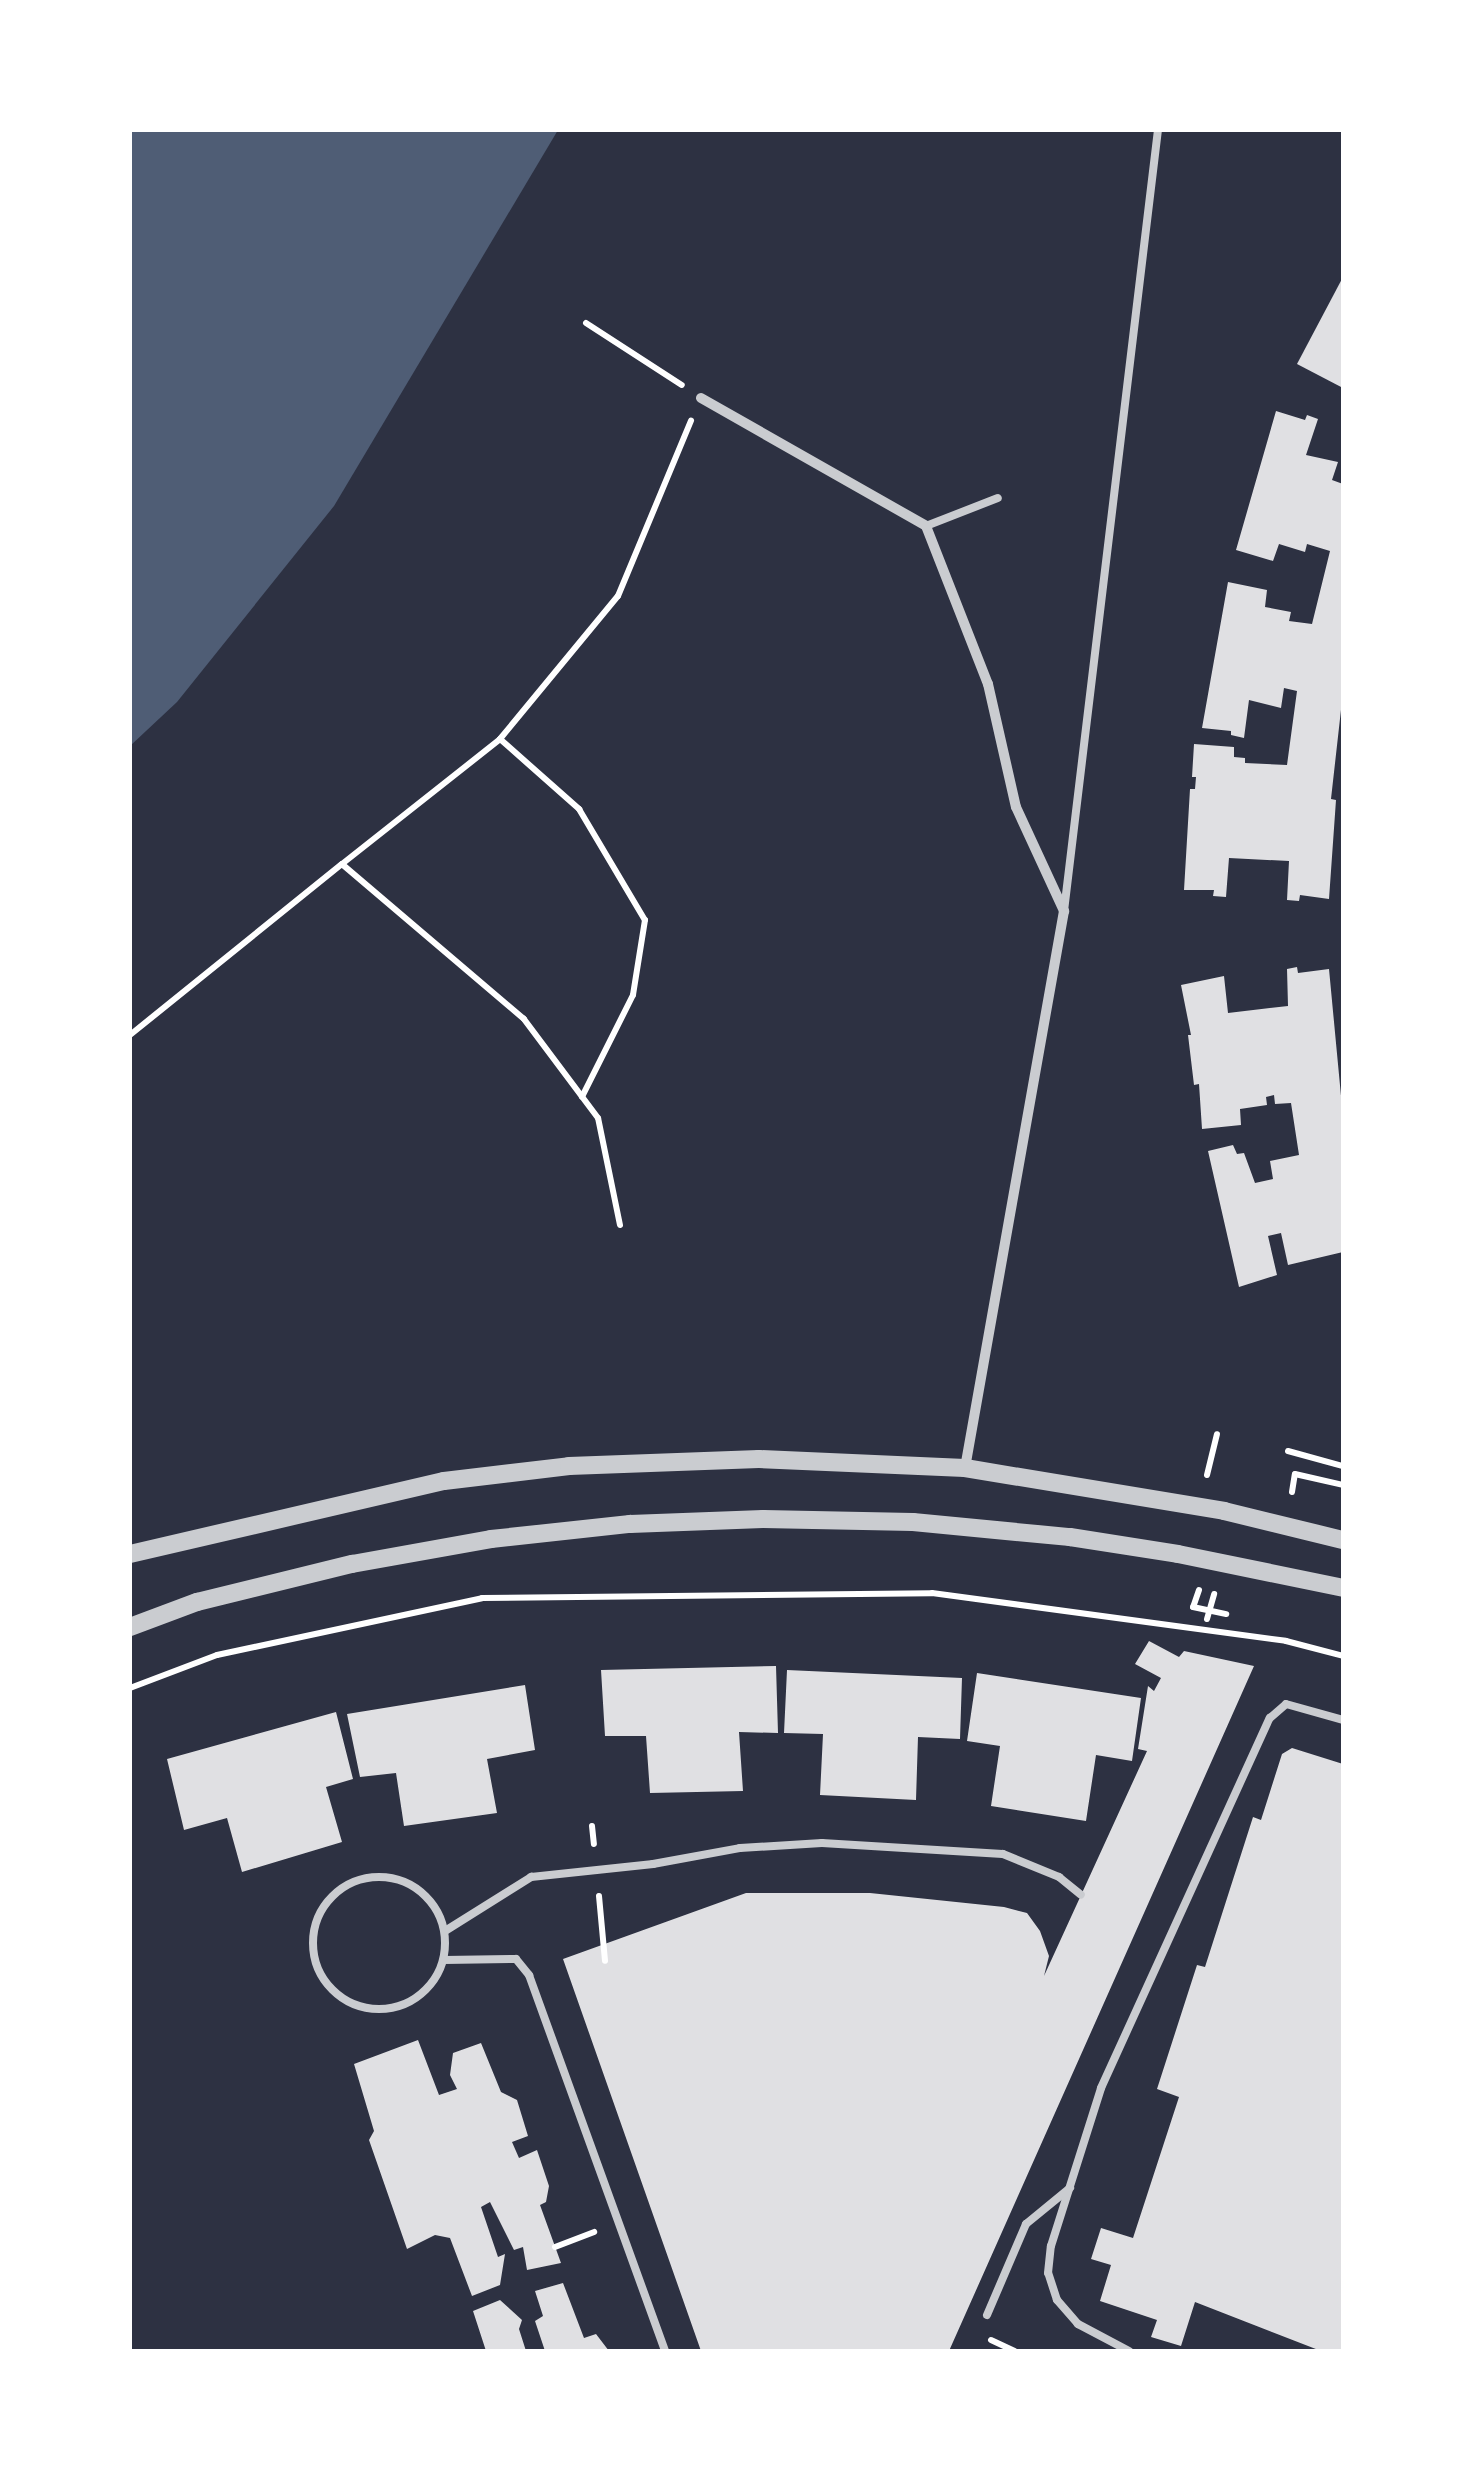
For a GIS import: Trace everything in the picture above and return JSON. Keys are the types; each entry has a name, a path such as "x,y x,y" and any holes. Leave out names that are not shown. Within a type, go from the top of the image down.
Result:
{"street":[{"path":"700,398 926,526 988,684 1016,807 1064,911 965,1468"},
{"path":"130,1554 444,1481 569,1466 760,1458 965,1468 1204,1508 1343,1540"},
{"path":"130,1627 197,1602 352,1564 492,1539 630,1524 763,1519 913,1522 1070,1538 1178,1554 1343,1588"}],"lane":[{"path":"1064,911 1158,130"},
{"path":"926,526 998,498"},
{"path":"1129,2351 1078,2324 1052,2286 1048,2259 1101,2088 1270,1718 1286,1704 1343,1720"},
{"path":"445,1932 531,1876 653,1864 740,1848 822,1843 1003,1854 1059,1877 1081,1895"},
{"path":"380,1877 402,1881 422,1893 436,1910 445,1932 444,1960 435,1980 419,1996 399,2007 376,2010 354,2005 334,1993 321,1974 314,1930 322,1908 337,1892 357,1881 380,1877"},
{"path":"444,1960 516,1959 528,1975 664,2351"},
{"path":"987,2315 1026,2224 1070,2188"}],"path":[{"path":"130,1035 500,740 618,596 700,398 586,323"},
{"path":"500,740 580,809 645,920 633,995 582,1097"},
{"path":"342,864 524,1019 598,1118 620,1226"},
{"path":"1207,1475 1217,1434"},
{"path":"1288,1451 1343,1466"},
{"path":"1292,1492 1295,1474 1343,1485"},
{"path":"1208,1619 1211,1605 1214,1592 1197,1590 1193,1608 1210,1611 1226,1614"},
{"path":"130,1688 217,1655 482,1598 590,1595 932,1594 1286,1641 1343,1656"}],"water":[{"path":"130,130 558,130 334,506 177,702 130,746"}],"building":[{"path":"1343,277 1343,388 1297,364"},
{"path":"1276,411 1305,420 1307,415 1318,419 1306,455 1338,462 1332,480 1343,484 1343,692 1331,799 1336,800 1329,899 1300,895 1299,901 1287,900 1289,861 1229,858 1226,897 1213,896 1214,890 1184,890 1190,789 1195,789 1196,777 1192,777 1194,744 1234,747 1234,757 1245,758 1245,763 1287,765 1297,691 1284,688 1281,708 1249,700 1244,738 1231,735 1231,731 1202,728 1228,582 1267,590 1265,607 1291,612 1289,621 1312,624 1330,551 1307,544 1305,552 1279,544 1273,561 1236,550"},
{"path":"1297,967 1298,973 1329,969 1343,1117 1343,1252 1288,1265 1281,1233 1268,1236 1277,1275 1239,1287 1208,1151 1233,1145 1237,1154 1244,1153 1255,1183 1273,1179 1270,1161 1299,1155 1291,1103 1275,1104 1274,1095 1266,1097 1267,1105 1240,1109 1241,1125 1202,1129 1199,1084 1194,1085 1191,1035 1181,985 1224,976 1228,1013 1288,1006 1287,969"},
{"path":"1149,1641 1179,1657 1184,1651 1254,1666 949,2351 701,2351 563,1959 746,1893 870,1893 1004,1907 1027,1913 1040,1931 1049,1956 1044,1976 1147,1751 1138,1749 1148,1686 1154,1691 1161,1678 1135,1664"},
{"path":"776,1666 778,1733 739,1732 743,1791 650,1793 646,1736 605,1736 601,1670"},
{"path":"787,1670 962,1678 960,1739 918,1737 916,1800 820,1795 823,1734 784,1733"},
{"path":"977,1673 1141,1698 1132,1761 1096,1755 1086,1821 991,1806 1000,1746 967,1741"},
{"path":"525,1685 535,1750 487,1759 497,1813 404,1826 396,1773 360,1777 347,1714"},
{"path":"336,1712 353,1779 326,1787 342,1842 242,1872 227,1818 184,1830 167,1759"},
{"path":"1292,1748 1343,1764 1343,2351 1321,2351 1195,2302 1181,2346 1151,2337 1157,2320 1100,2301 1111,2265 1091,2259 1101,2228 1133,2238 1179,2097 1157,2089 1197,1965 1205,1967 1253,1817 1261,1820 1282,1754"},
{"path":"418,2040 439,2095 457,2089 450,2075 453,2053 481,2043 501,2092 517,2100 528,2136 512,2142 519,2158 537,2150 549,2186 546,2202 540,2205 561,2263 527,2270 523,2247 514,2250 490,2202 481,2207 498,2257 505,2254 500,2285 472,2296 450,2238 435,2235 407,2249 369,2140 374,2131 354,2064"},
{"path":"563,2283 584,2338 596,2334 609,2351 545,2351 535,2321 543,2316 535,2291"},
{"path":"500,2300 522,2320 519,2329 526,2351 486,2351 473,2311"}]}
